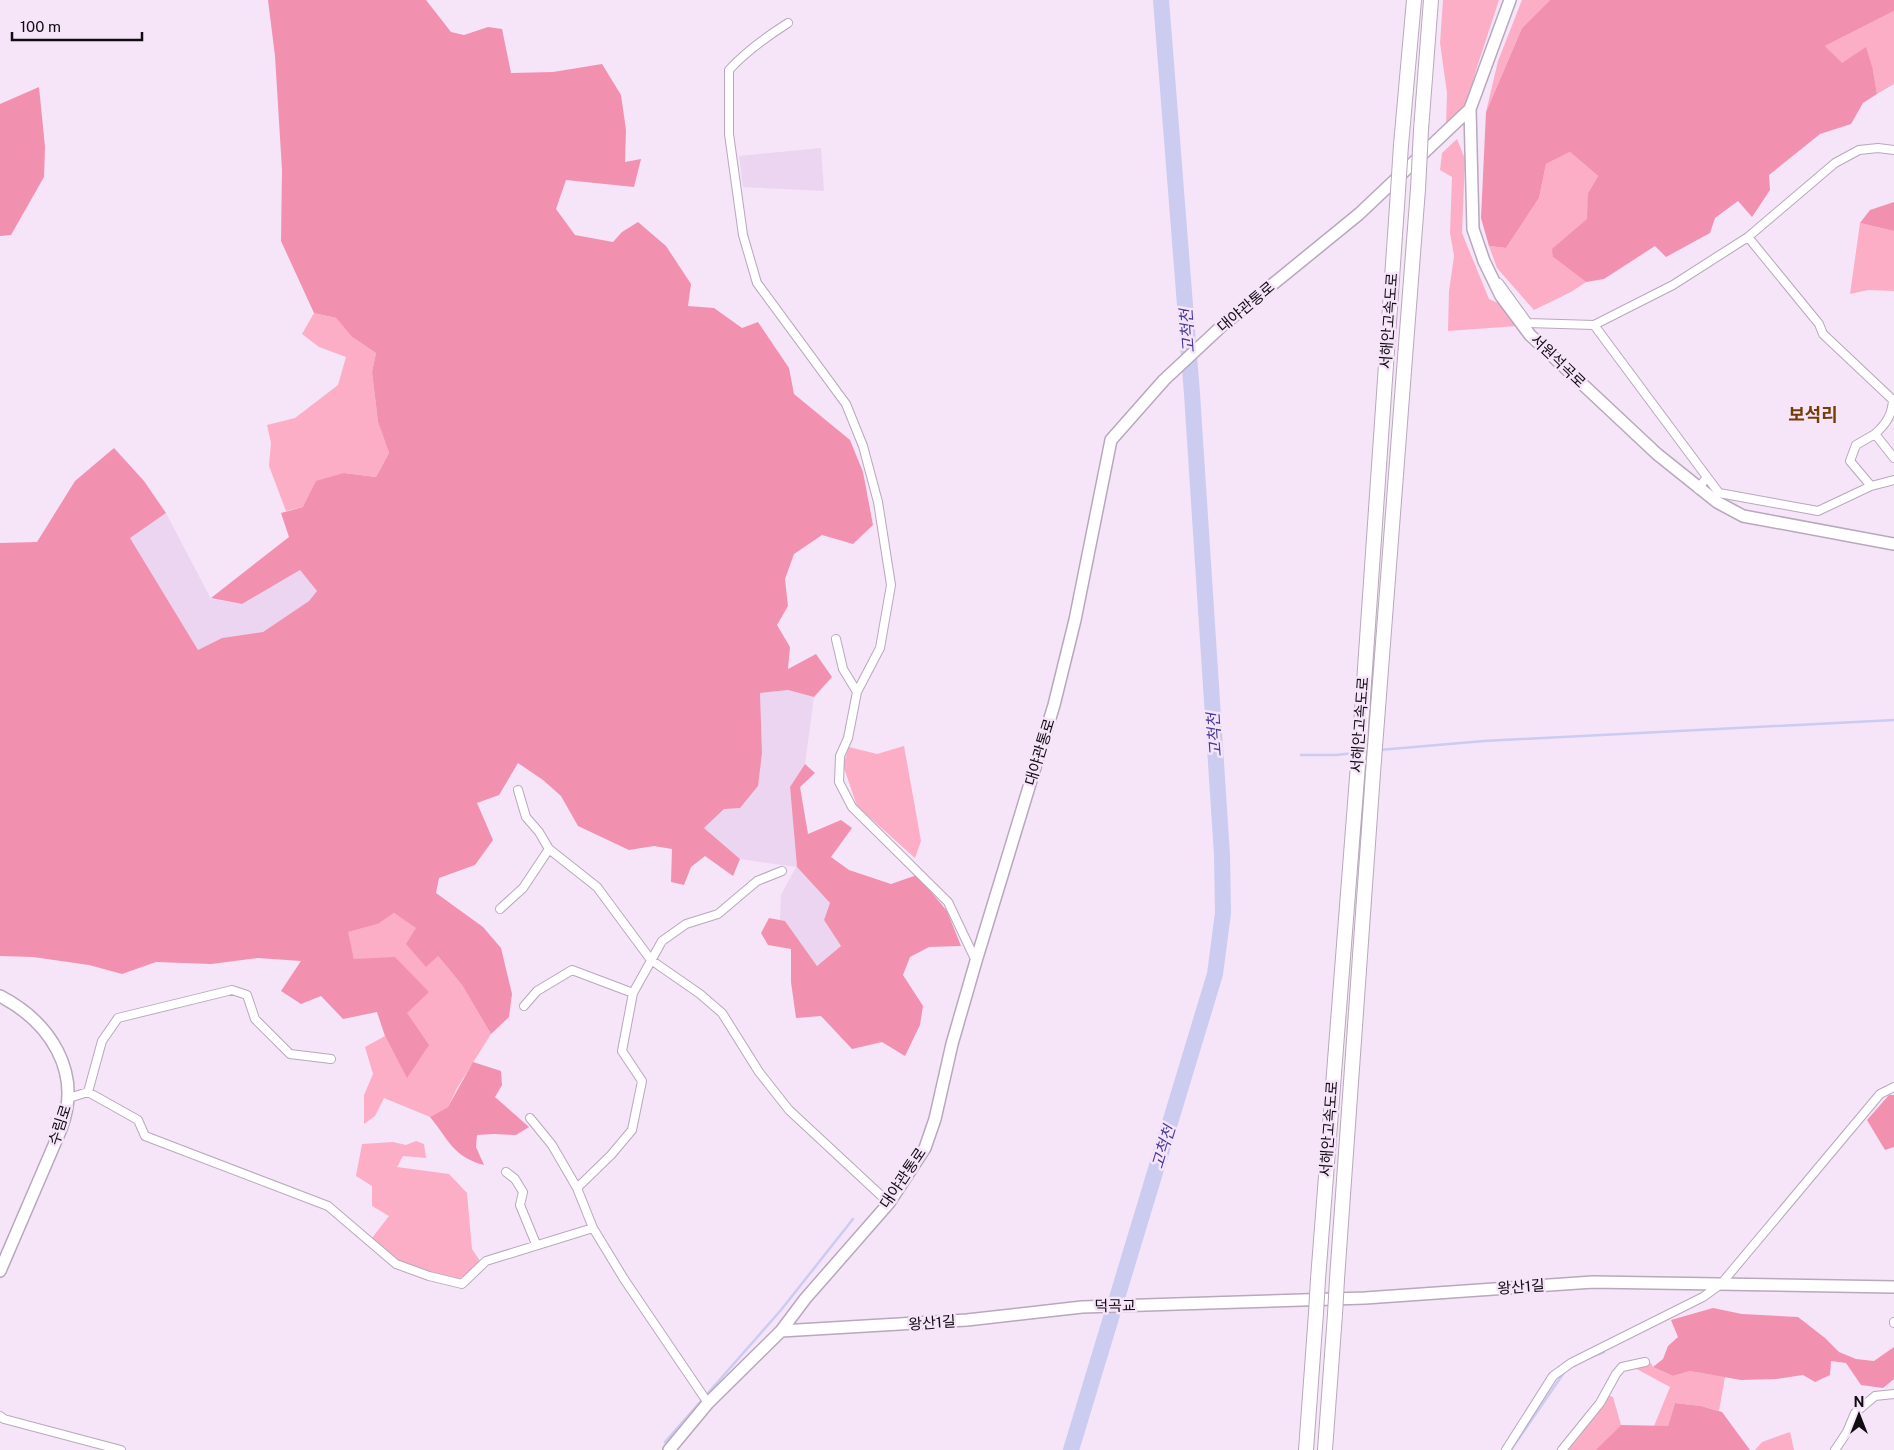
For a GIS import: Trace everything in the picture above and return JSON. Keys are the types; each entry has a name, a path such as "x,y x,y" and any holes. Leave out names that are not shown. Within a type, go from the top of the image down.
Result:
{"highway":[{"name":"서해안고속도로","path":"1306,1450 1361,726 1401,145 1414,0"},
{"name":"서해안고속도로","path":"1324,1450 1418,189 1430,0"}],"main road":[{"name":"서원석곡로","path":"1510,0 1470,109 1473,229 1484,261 1501,296 1530,334 1698,489 1718,498 1743,516 1894,544"},
{"name":"대야관통로","path":"669,1450 705,1399 781,1331 805,1299 889,1203 925,1148 935,1119 952,1044 976,961 1054,705 1075,620 1111,440 1164,380 1216,332 1359,214 1470,109"},
{"name":"수림로","path":"0,996 13,1003 43,1028 59,1051 69,1098 62,1129 0,1272"},
{"name":"왕산1길","path":"1148,1306 1365,1298 1593,1282 1894,1286"},
{"name":"덕곡교","path":"1082,1307 1148,1306"},
{"name":"왕산1길","path":"781,1331 967,1320 1082,1307"}],"street":[{"path":"788,23 768,35 743,55 729,70 729,134 743,235 757,283 846,404 862,446 878,502 891,585 880,648 857,692 848,738 840,756 840,782 852,807 948,902 976,961"},
{"path":"1484,261 1528,323 1594,325 1673,285 1748,237 1835,163 1859,150 1878,148 1894,150"},
{"path":"1748,237 1819,324 1823,334 1893,400 1886,423 1875,434 1856,445 1850,461 1871,486"},
{"path":"1594,325 1707,477 1718,498 1818,511 1871,486 1894,480"},
{"path":"1875,434 1894,458"},
{"path":"1698,489 1707,477"},
{"path":"836,639 843,670 857,692"},
{"path":"518,790 526,818 539,832 549,848 597,887 651,960 700,994 722,1013 759,1072 789,1110 889,1203"},
{"path":"500,909 523,888 549,848"},
{"path":"577,1188 611,1155 632,1130 642,1080 622,1051 633,993 662,940 686,924 718,914 757,880 782,871"},
{"path":"524,1006 537,991 572,970 633,993"},
{"path":"88,1092 102,1041 118,1018 232,990 248,995 255,1019 290,1054 331,1059"},
{"path":"1506,1450 1553,1376 1571,1363 1703,1298 1721,1284 1880,1094 1894,1087"},
{"path":"69,1098 88,1092 138,1120 145,1136 328,1206 396,1264 429,1276 462,1284 486,1261 536,1244 593,1228"},
{"path":"530,1118 552,1145 577,1188 593,1228 624,1279 705,1399"},
{"path":"506,1172 515,1179 523,1192 520,1205 536,1244"},
{"path":"1562,1450 1600,1403 1622,1367 1645,1362"},
{"path":"1835,1450 1848,1432 1855,1413 1875,1396 1894,1394"},
{"path":"0,1416 4,1419 121,1450"}],"shaded area":[{"path":"268,0 426,0 451,32 464,35 488,27 502,29 511,73 553,72 602,64 621,95 626,130 625,162 641,159 634,187 566,180 556,209 575,235 613,242 622,232 638,222 666,246 691,284 688,306 714,308 742,328 758,322 789,368 794,394 850,440 863,472 873,525 853,544 822,535 794,554 785,579 788,606 777,625 790,647 788,669 816,654 832,677 814,697 788,690 760,693 762,753 758,786 740,808 724,809 704,828 740,859 733,876 705,856 691,867 684,885 671,882 672,849 654,846 629,850 578,826 561,796 543,780 518,763 499,795 477,803 493,840 475,865 439,878 436,893 483,927 501,948 512,994 509,1017 491,1034 462,985 438,956 426,967 406,944 416,928 394,913 378,924 348,932 354,959 395,957 429,992 407,1013 429,1045 407,1078 385,1036 377,1012 343,1019 321,996 301,1004 281,991 301,961 258,958 211,964 156,962 122,974 89,965 33,957 0,956 0,543 37,542 75,481 114,448 144,481 166,513 130,538 198,650 222,638 263,632 309,601 317,591 300,570 242,604 211,598 289,537 281,513 303,507 316,481 344,473 376,477 389,453 378,422 372,372 376,353 352,337 336,318 314,313 281,241 282,170 275,56"},
{"path":"1443,0 1499,0 1467,103 1446,126 1447,93 1440,43"},
{"path":"1522,0 1550,0 1522,28 1486,112 1498,61"},
{"path":"1550,0 1894,0 1894,11 1825,46 1842,63 1866,47 1873,70 1877,94 1863,103 1851,124 1820,134 1769,175 1770,190 1752,217 1738,201 1715,218 1710,233 1666,257 1655,246 1604,279 1586,282 1553,257 1552,249 1587,219 1588,193 1598,176 1570,152 1546,164 1539,198 1506,248 1489,246 1481,218 1486,112 1522,28"},
{"path":"1894,11 1894,84 1877,94 1873,70 1841,63 1825,46"},
{"path":"39,87 45,147 44,177 11,235 0,236 0,104"},
{"path":"1457,139 1465,159 1462,233 1489,299 1500,304 1517,326 1448,331 1449,291 1454,256 1450,233 1452,177 1440,170 1442,153"},
{"path":"821,148 824,191 743,187 739,156"},
{"path":"1570,152 1598,176 1588,193 1588,219 1553,257 1586,282 1571,292 1534,310 1497,268 1489,246 1506,248 1539,198 1546,164"},
{"path":"1894,202 1894,231 1860,223 1870,210"},
{"path":"1860,223 1894,231 1894,291 1868,290 1850,294"},
{"path":"314,313 336,318 352,337 376,353 372,372 378,422 389,453 376,477 344,473 303,507 286,511 269,466 271,443 267,425 295,418 338,385 346,357 319,347 302,334"},
{"path":"166,513 211,599 242,604 300,570 317,591 309,601 263,632 222,638 198,650 130,538"},
{"path":"788,690 814,697 805,764 790,787 797,867 830,903 824,920 841,946 817,966 785,921 780,920 781,895 796,867 740,859 704,828 724,809 762,753 760,693"},
{"path":"904,746 921,841 915,858 857,806 843,765 849,747 877,754"},
{"path":"805,764 815,773 800,787 808,834 841,820 852,828 831,857 849,870 891,884 917,875 947,911 961,946 929,947 910,957 903,975 923,1006 920,1025 905,1056 882,1042 852,1049 821,1016 796,1018 791,982 791,949 768,945 761,933 769,918 785,921 817,966 841,946 824,920 830,903 797,867 790,787"},
{"path":"394,913 417,928 407,945 438,956 462,985 491,1034 457,1088 448,1107 430,1117 384,1098 375,1116 364,1124 364,1095 373,1074 365,1047 385,1036 407,1077 354,959 347,932 378,924"},
{"path":"473,1062 501,1071 502,1085 495,1097 529,1127 516,1135 477,1135 476,1147 484,1165 465,1157 452,1147 430,1117 448,1107"},
{"path":"1889,1095 1894,1095 1894,1147 1885,1150 1867,1120"},
{"path":"416,1141 424,1144 426,1158 403,1156 397,1167 449,1174 467,1193 472,1249 480,1261 464,1276 456,1280 401,1262 372,1238 389,1216 372,1206 372,1186 356,1176 362,1144 393,1142 406,1145"},
{"path":"1713,1308 1742,1314 1798,1317 1825,1338 1839,1352 1856,1359 1874,1361 1894,1347 1894,1379 1883,1388 1861,1385 1846,1363 1831,1361 1830,1375 1815,1382 1803,1375 1776,1379 1741,1380 1690,1371 1673,1376 1653,1367 1663,1359 1668,1346 1678,1337 1671,1320"},
{"path":"1651,1363 1653,1367 1673,1376 1690,1371 1725,1377 1719,1411 1701,1406 1675,1403 1668,1426 1654,1426 1670,1387 1633,1367"},
{"path":"1607,1395 1613,1397 1621,1425 1597,1450 1565,1450"},
{"path":"1675,1403 1701,1406 1722,1412 1750,1450 1596,1450 1621,1425 1668,1426"},
{"path":"1790,1432 1794,1450 1755,1450 1762,1442"}],"waterway":[{"name":"고척천","path":"1071,1450 1215,974 1223,913 1222,855 1192,394 1161,0"},
{"path":"1379,750 1484,741 1894,720"},
{"path":"1301,755 1354,753"},
{"path":"665,1442 781,1310 853,1219"},
{"path":"1589,1358 1604,1352"},
{"path":"1511,1450 1565,1371"}],"district":[{"name":"보석리","path":"1813,415"}]}
